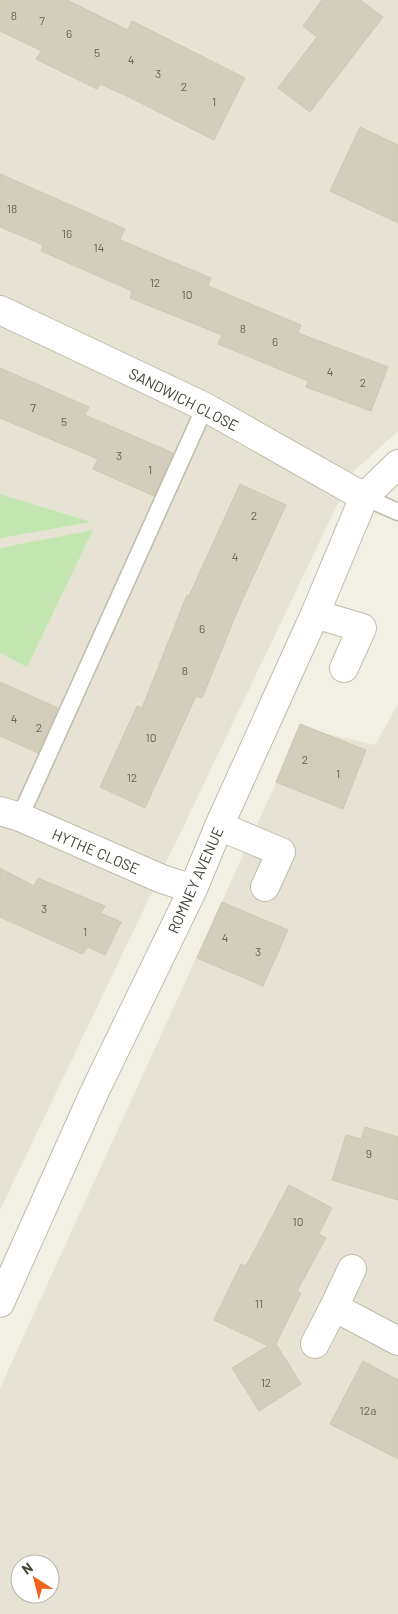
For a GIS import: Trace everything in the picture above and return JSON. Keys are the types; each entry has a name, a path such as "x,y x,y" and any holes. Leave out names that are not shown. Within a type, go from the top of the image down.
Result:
{"street":[{"name":"SANDWICH CLOSE","path":"0,310 205,407 364,497"},
{"name":"ROMNEY AVENUE","path":"0,1303 94,1093 193,889 219,826 315,614 364,497 398,464"},
{"path":"315,614 362,628 344,668"},
{"name":"HYTHE CLOSE","path":"10,814 162,879 193,889"},
{"path":"219,826 281,852 265,887"},
{"path":"315,1344 352,1269"},
{"path":"334,1307 398,1341"}],"lane":[{"path":"10,814 205,407"},
{"path":"364,497 398,512"}],"shaded area":[{"path":"0,0 398,0 398,431 353,472 0,1210"},
{"path":"398,704 398,1614 0,1614 0,1388 301,728 375,745"}],"green space":[{"path":"0,494 91,522 0,538"},
{"path":"93,530 27,667 0,653 0,548"}],"building":[{"path":"0,0 67,0 128,30 132,21 245,78 214,140 129,97 100,84 97,89 36,59 42,51 0,31"},
{"path":"322,0 360,0 383,17 310,112 278,88 317,37 303,26"},
{"path":"360,127 398,145 398,223 330,191"},
{"path":"0,174 125,229 120,240 211,278 208,286 301,325 298,333 388,367 371,411 306,387 308,381 218,344 222,335 130,298 132,291 41,251 43,245 0,227"},
{"path":"0,368 89,407 85,415 173,453 154,496 93,469 98,459 0,418"},
{"path":"240,484 286,505 240,605 202,698 196,696 145,808 100,787 137,706 142,708 187,595 189,596"},
{"path":"0,682 58,708 38,753 0,736"},
{"path":"300,724 366,750 343,809 276,782"},
{"path":"0,868 34,886 38,878 105,906 101,913 121,922 105,955 88,947 82,954 0,917"},
{"path":"222,902 288,930 263,986 197,958"},
{"path":"365,1127 398,1137 398,1200 332,1180 346,1135 361,1139"},
{"path":"289,1185 332,1208 319,1234 326,1238 297,1291 301,1293 276,1344 301,1384 259,1411 232,1368 268,1346 214,1320 241,1264 246,1266"},
{"path":"363,1361 398,1380 398,1459 330,1424"}]}
